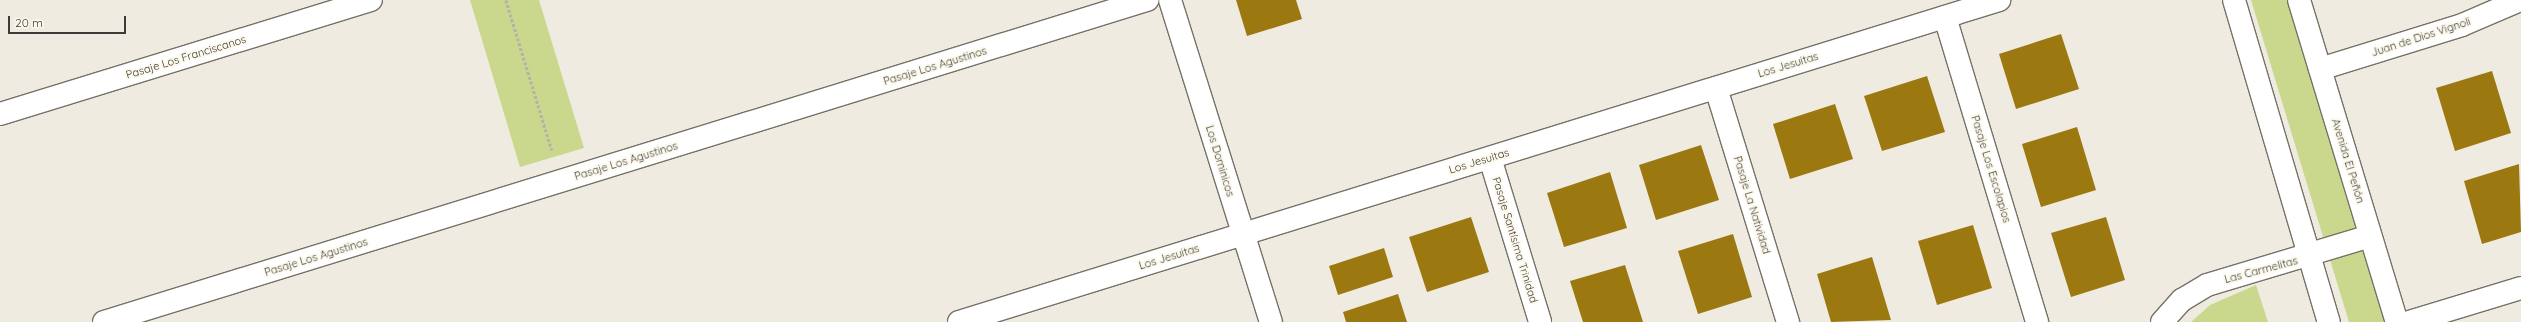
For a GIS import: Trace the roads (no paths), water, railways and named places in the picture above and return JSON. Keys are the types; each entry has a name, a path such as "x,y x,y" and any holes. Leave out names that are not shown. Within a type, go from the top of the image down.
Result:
{"street":[{"name":"Pasaje Los Franciscanos","path":"0,114 371,0"},
{"name":"Pasaje Los Agustinos","path":"104,322 1147,0"},
{"name":"Los Dominicos","path":"1170,0 1271,322"},
{"name":"Los Jesuitas","path":"959,322 1999,0"},
{"path":"2234,0 2329,322"},
{"name":"Avenida El Peñón","path":"2299,0 2397,322"},
{"name":"Juan de Dios Vignoli","path":"2320,68 2462,25 2520,0"},
{"name":"Pasaje Los Escolapios","path":"1945,17 2037,322"},
{"name":"Pasaje La Natividad","path":"1716,88 1788,322"},
{"name":"Pasaje Santísima Trinidad","path":"1490,158 1540,322"},
{"name":"Las Carmelitas","path":"2162,322 2182,300 2207,285 2310,256 2370,236"},
{"path":"2409,322 2521,288"}]}
